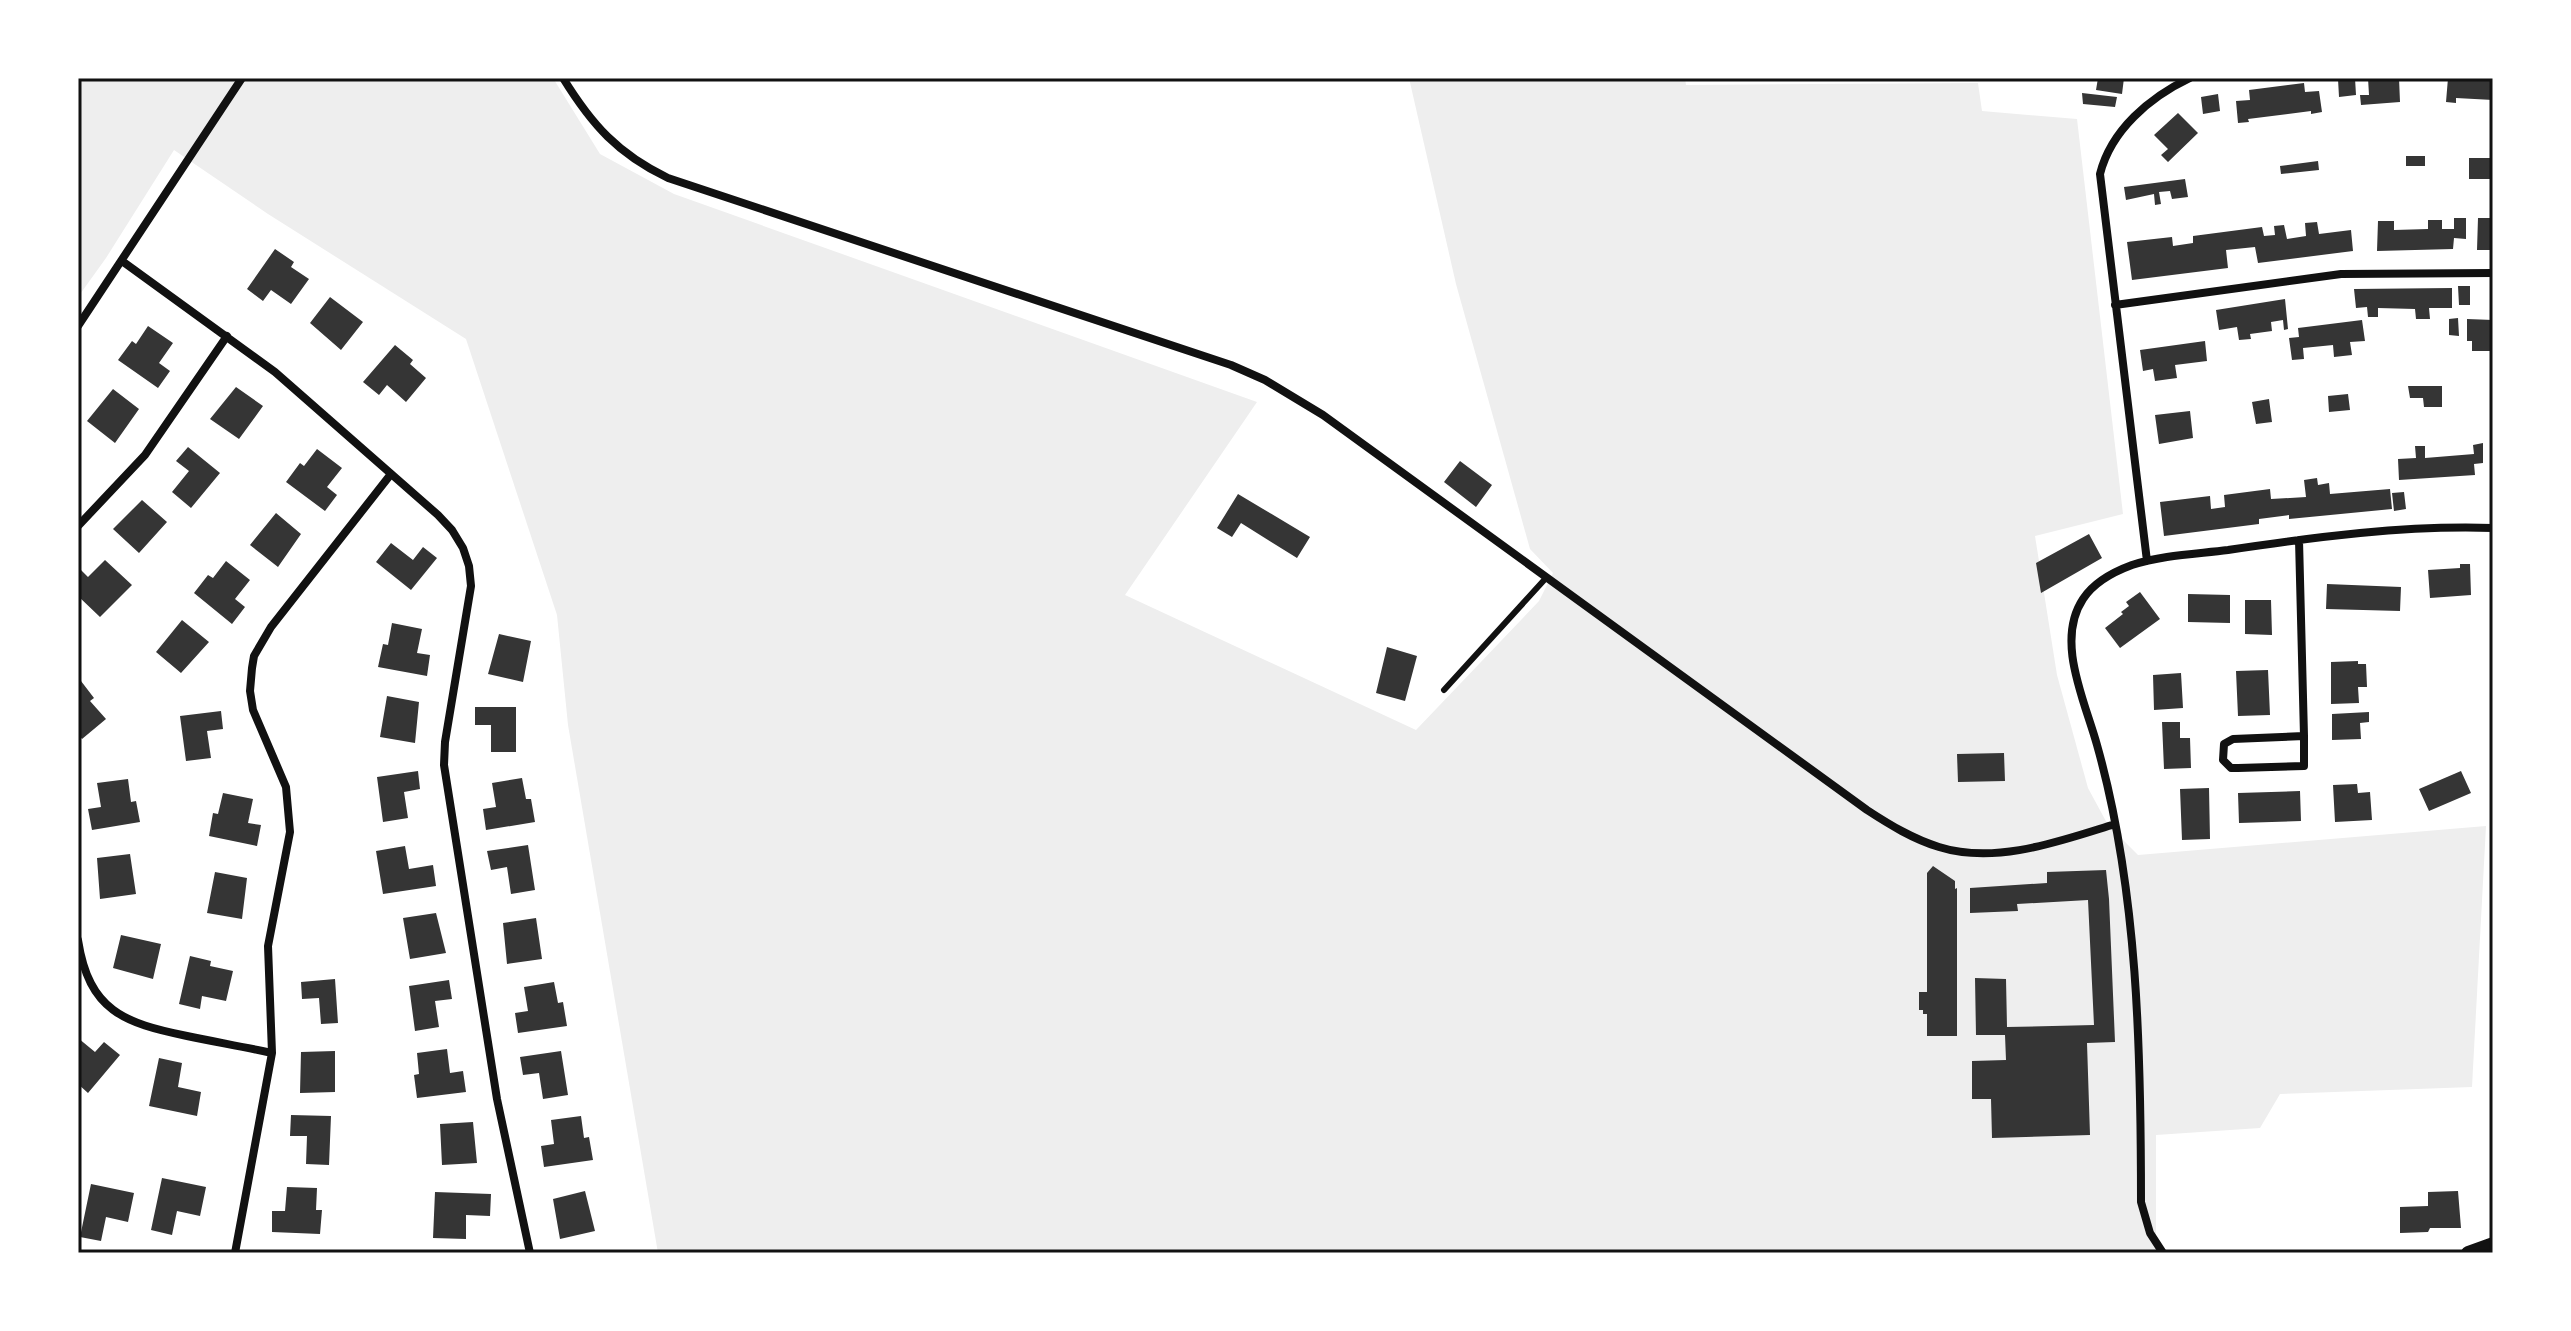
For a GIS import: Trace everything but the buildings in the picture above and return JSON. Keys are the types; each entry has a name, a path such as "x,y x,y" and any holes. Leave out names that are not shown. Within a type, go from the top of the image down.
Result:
{"street":[{"path":"78,326 242,78"},
{"path":"563,78 607,138 641,165 668,178 1231,365 1265,380 1306,404 1867,810 1921,841 1963,852 2002,852 2055,843 2115,824"},
{"path":"2147,561 2100,184 2106,155 2125,126 2144,108 2190,78"},
{"path":"122,261 299,392 452,530 469,566 470,599 445,742 444,765 495,1090 530,1253"},
{"path":"2115,305 2341,274 2493,273"},
{"path":"78,526 145,455 227,336"},
{"path":"235,1253 272,1053 268,946 289,844 289,810 282,776 253,710 250,691 252,668 264,636 391,474"},
{"path":"2163,1253 2150,1233 2141,1202 2128,895 2107,782 2072,648 2073,624 2081,602 2094,586 2112,573 2147,561 2299,540 2434,528 2493,528"},
{"path":"2299,540 2304,736 2304,766 2231,768 2223,760 2224,744 2233,739 2304,736"},
{"path":"78,940 82,965 90,984 122,1017 155,1029 272,1053"},
{"path":"2468,1253 2493,1244"}],"lane":[{"path":"1444,690 1546,578"}],"shaded area":[{"path":"78,78 553,78 600,154 674,194 1257,402 1125,595 1416,730 1539,601 1553,573 1530,549 1456,284 1409,78 1685,78 1686,85 1978,83 1982,111 2077,119 2123,514 2035,536 2057,675 2088,788 2108,825 2138,855 2486,826 2472,1087 2280,1094 2260,1128 2156,1135 2156,1253 658,1253 568,725 557,615 466,339 268,214 174,150 78,297"}]}
